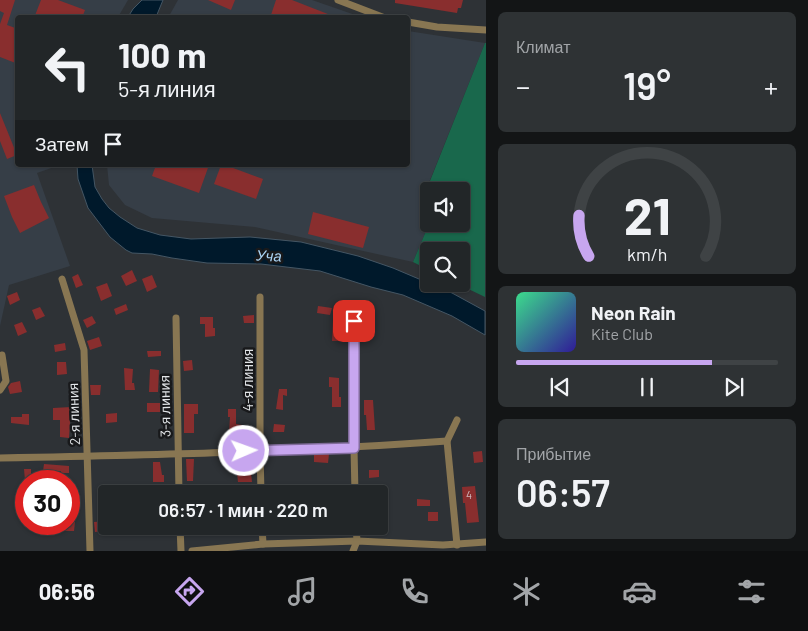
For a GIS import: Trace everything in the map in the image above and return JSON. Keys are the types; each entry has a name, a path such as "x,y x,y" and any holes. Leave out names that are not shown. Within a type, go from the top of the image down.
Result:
{"street":[{"path":"338,0 377,15"},
{"path":"410,22 437,27 486,30"},
{"name":"2-я линия","path":"62,279 84,350 90,551"},
{"name":"4-я линия","path":"260,297 261,485"},
{"name":"3-я линия","path":"176,318 179,485"},
{"path":"354,321 355,485"},
{"path":"0,390 6,381 2,355"},
{"path":"456,544 446,441 457,420"},
{"path":"0,458 354,448 446,441"},
{"path":"180,535 180,551"},
{"path":"262,535 263,544"},
{"path":"354,551 357,535"},
{"path":"192,551 263,544 284,547 357,541 442,548 456,544 486,542"}],"shaded area":[{"path":"0,0 128,0 119,15 15,15 15,167 54,167 37,173 70,266 9,285 0,326"},
{"path":"178,0 312,0 355,15 170,15"},
{"path":"410,31 485,43 429,182 420,182 420,232 426,232 413,262 255,227 152,218 125,205 109,185 107,167 410,167"}],"green space":[{"path":"486,43 485,297 470,290 470,242 421,242 426,232 470,232 470,182 430,182"},
{"path":"420,245 420,266 413,262"}],"water":[{"path":"142,0 163,0 157,15 129,15"},
{"name":"Уча","path":"77,167 92,167 95,187 102,199 109,208 137,228 160,235 191,239 250,237 301,242 358,256 420,279 420,292 450,292 485,311 485,335 452,316 403,295 320,271 261,264 207,263 152,254 132,253 110,237 88,208 78,179"}],"building":[{"path":"0,0 15,0 7,25 15,28 15,63 0,57 0,24 4,13 0,11"},
{"path":"41,0 58,0 85,10 83,15 35,15"},
{"path":"208,0 235,0 231,10"},
{"path":"276,0 292,0 330,15 271,15"},
{"path":"395,0 463,0 461,8 458,8 457,13 395,3"},
{"path":"0,113 15,150 15,156 7,159 0,141"},
{"path":"155,167 208,167 199,193 152,176"},
{"path":"220,167 230,167 263,179 256,199 214,184"},
{"path":"34,185 49,218 20,233 4,196"},
{"path":"313,212 369,227 363,248 308,234"},
{"path":"132,270 137,281 126,286 121,276"},
{"path":"78,274 83,285 76,288 72,277"},
{"path":"152,275 157,287 147,292 142,279"},
{"path":"107,283 112,296 101,301 96,287"},
{"path":"17,292 20,300 10,305 7,296"},
{"path":"126,304 128,310 116,315 114,309"},
{"path":"318,306 332,308 330,315 317,313"},
{"path":"40,307 45,316 36,320 32,310"},
{"path":"254,315 254,323 244,323 243,316"},
{"path":"92,316 96,323 87,328 83,320"},
{"path":"200,317 213,317 215,336 205,337 205,324 200,324"},
{"path":"333,320 345,321 345,329 339,328 340,341 332,341"},
{"path":"22,322 27,332 18,336 14,325"},
{"path":"99,337 102,346 90,350 87,341"},
{"path":"65,343 66,350 55,352 54,345"},
{"path":"147,351 161,351 161,356 148,357"},
{"path":"192,360 193,370 184,371 183,361"},
{"path":"57,362 66,362 67,374 57,375"},
{"path":"124,368 133,369 132,383 134,383 135,390 125,390"},
{"path":"150,369 159,370 158,392 149,392"},
{"path":"329,377 339,378 341,407 332,407 332,387 329,387"},
{"path":"20,381 22,392 10,394 8,387 11,383"},
{"path":"90,385 101,385 100,395 91,395"},
{"path":"279,389 287,389 287,396 283,395 283,410 276,409"},
{"path":"364,400 373,400 375,430 367,430"},
{"path":"147,403 160,403 160,412 147,412"},
{"path":"184,404 198,404 198,414 194,414 194,433 184,433"},
{"path":"71,407 69,438 60,437 60,420 53,420 53,408"},
{"path":"228,409 236,409 236,424 242,425 241,432 229,432 230,417 228,417"},
{"path":"117,413 117,422 106,423 106,414"},
{"path":"22,414 29,414 29,425 11,423 11,417 22,417"},
{"path":"274,424 285,425 284,432 273,432"},
{"path":"482,451 483,462 474,463 473,452"},
{"path":"314,454 329,454 328,463 314,462"},
{"path":"246,458 255,458 255,468 246,468"},
{"path":"186,459 194,459 193,481 187,481"},
{"path":"153,462 160,462 164,482 153,482"},
{"path":"44,464 69,466 69,470 43,470"},
{"path":"369,470 379,470 379,477 369,478"},
{"path":"237,473 251,473 252,482 238,482"},
{"path":"475,486 479,522 467,523 462,487"},
{"path":"417,499 430,500 430,506 417,506"},
{"path":"428,512 438,512 438,521 428,521"},
{"path":"94,522 98,522 98,532 95,532"}],"route":[{"path":"244,451 354,448 354,321"}]}
